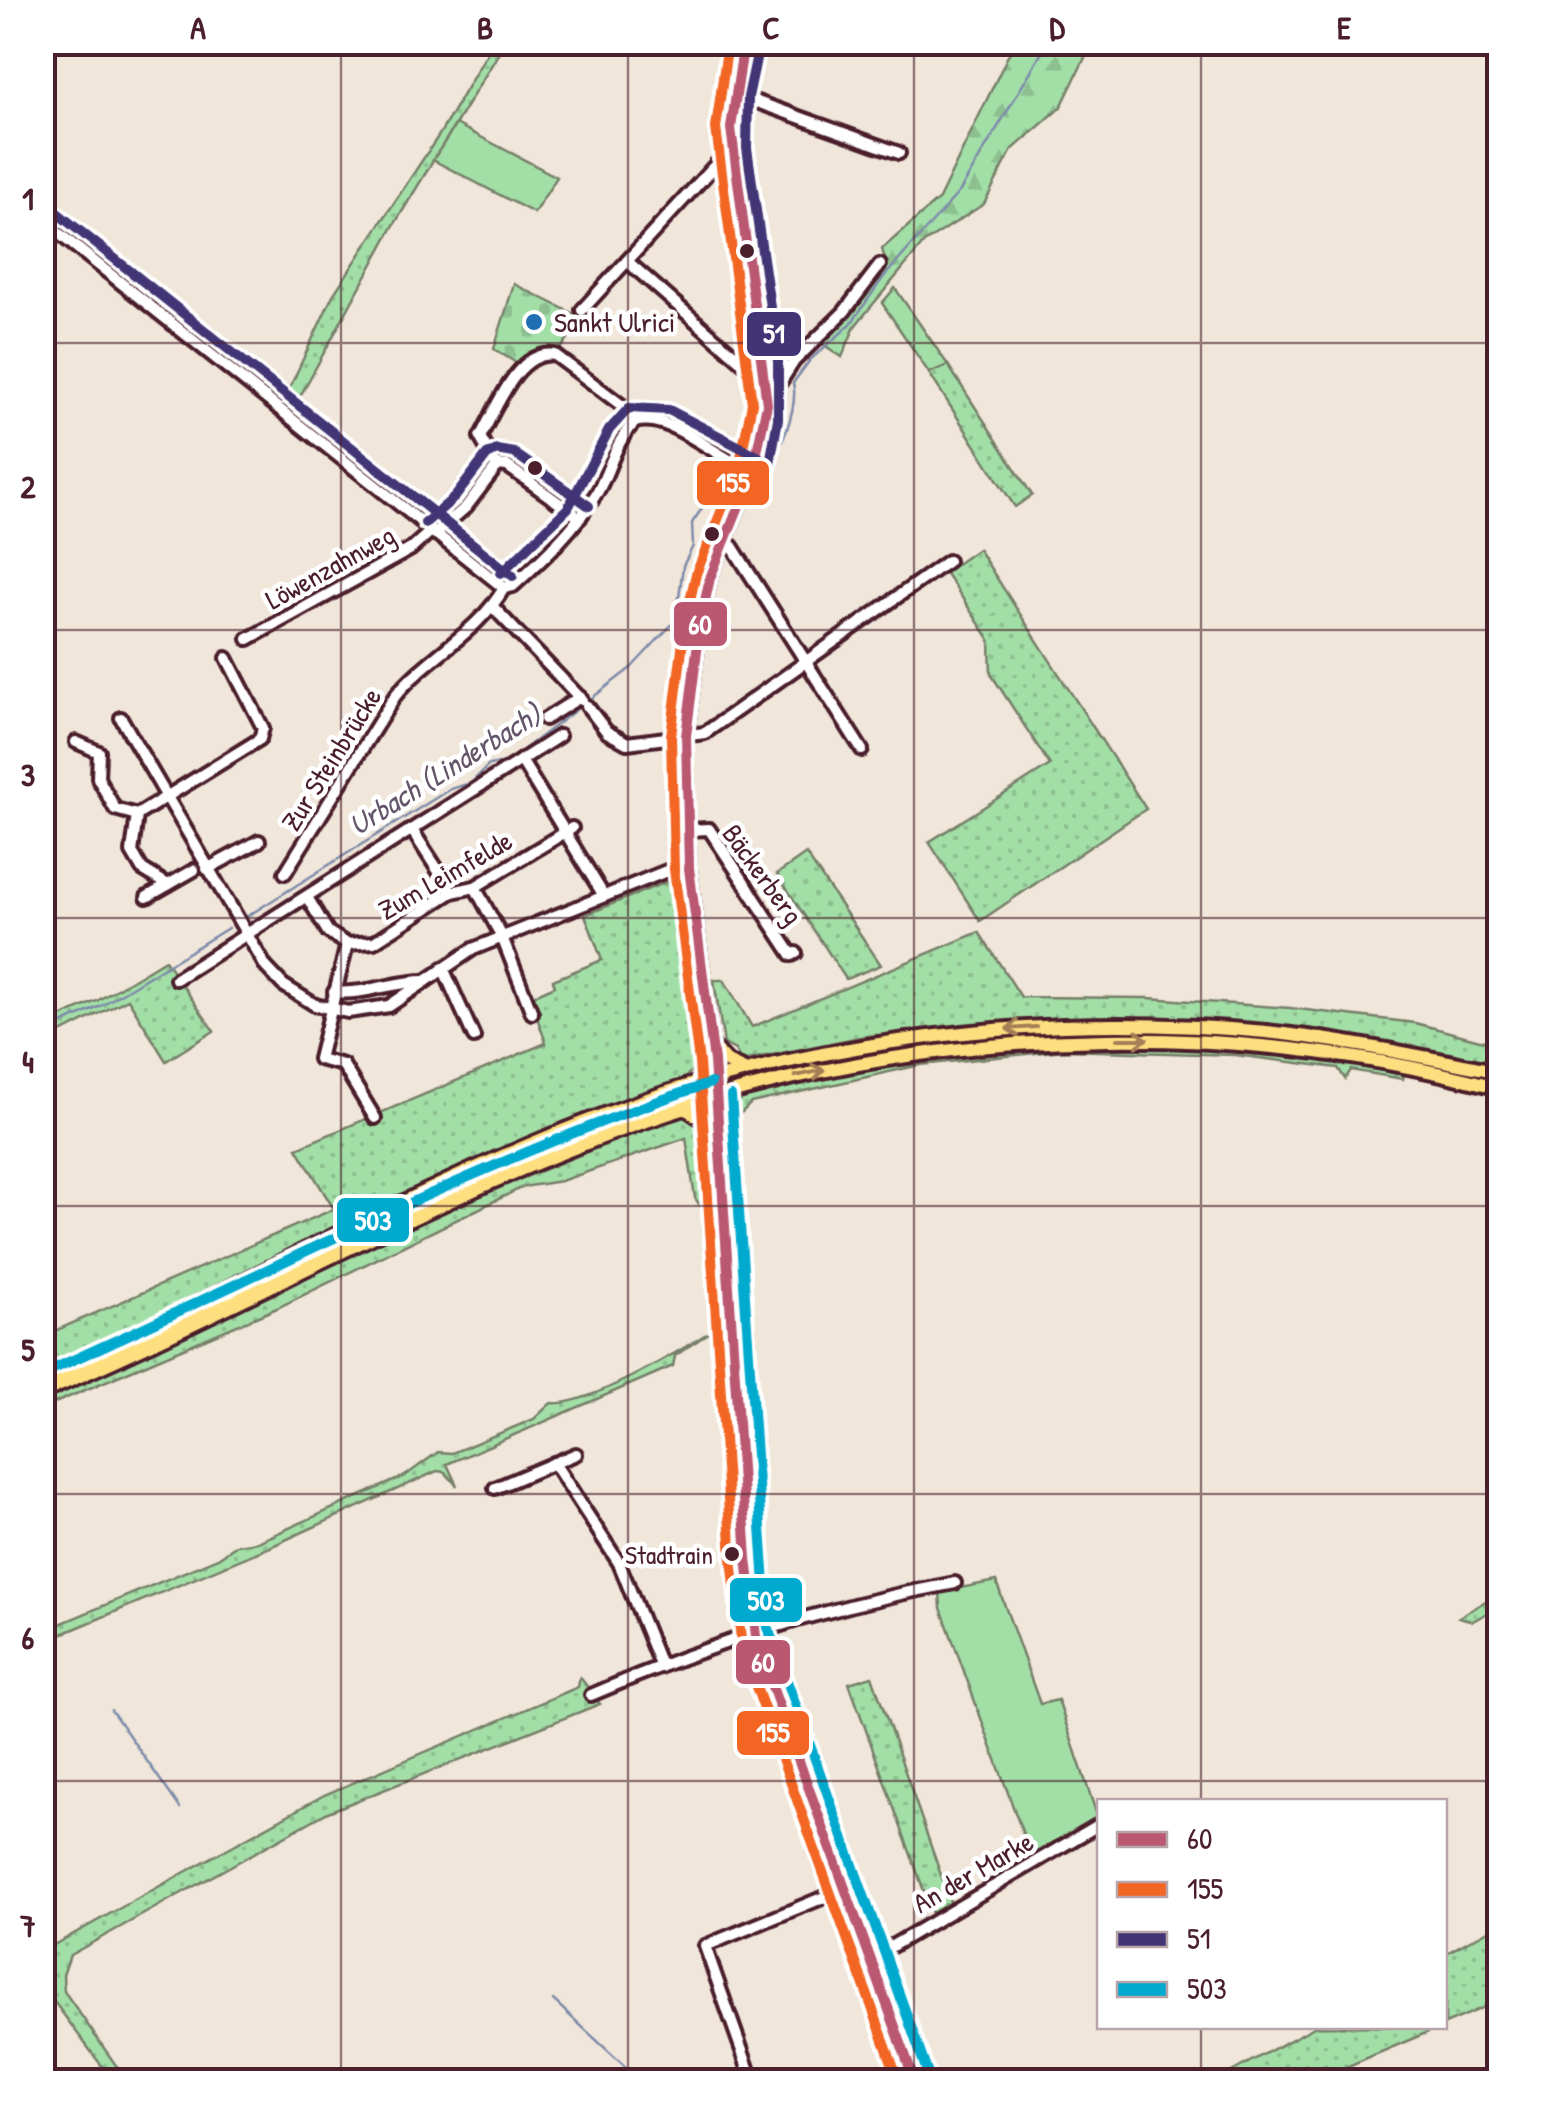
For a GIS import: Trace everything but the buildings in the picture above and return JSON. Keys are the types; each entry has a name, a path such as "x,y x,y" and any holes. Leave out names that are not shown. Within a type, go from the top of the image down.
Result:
{"highway":[{"path":"42,1377 242,1285 480,1166 617,1110 715,1079"},
{"path":"42,1391 505,1175 716,1097"},
{"path":"685,1106 717,1128"}],"main road":[{"path":"715,1079 938,1035 1095,1024 1268,1032 1500,1072"},
{"path":"716,1097 799,1076 941,1050 1122,1039 1300,1050 1500,1088"},
{"path":"713,1047 727,1062 747,1071"}],"street":[{"path":"744,42 732,93 733,157 767,404 752,471 723,542 701,620 686,736 689,868 713,1047 754,1631 915,2082"},
{"path":"732,93 899,154"},
{"path":"582,310 718,162 733,157"},
{"path":"42,220 504,588 526,574 580,518 604,479 621,438 641,420"},
{"path":"627,261 765,382"},
{"path":"767,404 794,361 844,312 880,265"},
{"path":"580,518 506,466 497,466 480,437 524,366 546,354 555,355 641,420 660,421 728,462 752,471"},
{"name":"Löwenzahnweg","path":"248,639 411,548 466,507 497,466"},
{"path":"723,542 732,546 862,750"},
{"path":"493,607 583,701 607,732 627,744 712,729 948,561"},
{"name":"Zur Steinbrücke","path":"285,873 396,696 413,674 477,626 504,588"},
{"path":"76,742 100,752 98,778 115,808 138,815 260,740 263,728 226,658"},
{"path":"545,718 583,701"},
{"path":"120,718 167,798 201,870 245,936 282,985 330,1010 390,1006 444,968 502,937 669,870 689,868"},
{"path":"176,979 559,736"},
{"path":"521,760 568,830 604,896"},
{"path":"138,815 132,852 142,868 168,885"},
{"name":"Bäckerberg","path":"686,830 709,829 792,955 796,953"},
{"path":"412,830 452,892"},
{"name":"Zum Leimfelde","path":"347,944 374,942 452,892 474,887 568,830"},
{"path":"147,897 259,841"},
{"path":"474,887 502,937 532,1013"},
{"path":"307,897 328,932 347,944 319,1059 342,1064 375,1118"},
{"path":"444,968 474,1038"},
{"path":"334,992 365,993 408,981 428,981"},
{"path":"495,1488 576,1454"},
{"path":"554,1463 620,1563 661,1667"},
{"path":"591,1695 754,1631 826,1608 955,1583"},
{"name":"An der Marke","path":"870,1959 1097,1826"},
{"path":"753,2082 705,1946 844,1888"}],"green space":[{"path":"493,43 505,43 394,225 298,400 293,395 283,402 333,295 441,132"},
{"path":"1014,43 1092,43 1061,107 1012,150 984,204 924,243 855,326 842,357 818,341 846,317 886,263 882,249 939,199"},
{"path":"456,124 557,177 534,213 433,160"},
{"path":"514,284 582,318 558,353 532,352 518,364 494,349"},
{"path":"895,288 948,365 929,373 882,303"},
{"path":"948,365 1032,495 1015,507 929,373"},
{"path":"978,549 1146,809 980,921 929,842 1050,765 991,674 990,640 945,572"},
{"path":"806,854 881,965 846,979 777,874"},
{"path":"666,882 678,889 696,1064 687,1076 651,1096 542,1133 416,1190 43,1371 43,1336 334,1209 297,1148 546,1043 530,997 555,986 553,980 602,960 585,915"},
{"path":"979,932 1021,997 1148,998 1290,1008 1415,1023 1499,1045 1499,1066 1389,1044 1098,1019 865,1036 741,1061 735,1050 724,1044 714,980 724,980 752,1027"},
{"path":"165,960 214,1031 166,1061 128,999 43,1042 42,1025 97,1001"},
{"path":"1005,1034 1005,1038 920,1047 742,1085 757,1077 822,1061"},
{"path":"1169,1045 1290,1054 1404,1073 1403,1079 1351,1070 1345,1079 1338,1068 1235,1055 1064,1050 920,1065 751,1103 735,1119 740,1322 720,1325 675,1356 673,1366 447,1464 457,1486 445,1472 437,1471 270,1547 43,1642 43,1631 405,1476 438,1452 452,1453 534,1419 551,1403 566,1402 609,1387 714,1329 719,1308 711,1222 695,1198 686,1138 561,1181 523,1187 277,1308 43,1408 43,1397 499,1188 726,1100 905,1062 1010,1051"},
{"path":"996,1581 1040,1704 1058,1700 1097,1822 1032,1859 941,1608 940,1592"},
{"path":"1499,1593 1499,1606 1473,1621 1459,1617"},
{"path":"872,1676 952,1907 933,1916 849,1683"},
{"path":"580,1677 600,1704 328,1812 70,1955 63,1975 64,1991 127,2081 113,2081 43,1987 43,1951 324,1795 578,1687"},
{"path":"1499,1924 1499,2001 1447,2023 1447,1953"},
{"path":"1310,2029 1435,2029 1313,2081 1215,2081"}],"waterway":[{"name":"Urbach (Linderbach)","path":"763,476 786,431 793,405 793,383 810,360 850,325 883,278 960,191 1048,42"},
{"name":"Urbach (Linderbach)","path":"588,701 631,668 676,620 683,566 693,546 692,523 707,501 728,497"},
{"name":"Urbach (Linderbach)","path":"246,917 450,789 471,783 489,765 507,762 581,706"},
{"name":"Urbach (Linderbach)","path":"42,1033 99,1007 228,928"},
{"path":"111,1710 180,1808"},
{"path":"553,2000 642,2082"}],"transit line":[{"name":"155","path":"728,42 716,128 752,403 739,467 696,574 686,617 671,736 674,869 699,1062 732,1559 742,1648 899,2082"},
{"name":"60","path":"744,42 731,128 767,404 753,471 710,578 701,619 686,736 689,868 714,1061 747,1558 757,1645 915,2082"},
{"name":"51","path":"759,45 748,97 747,148 778,362 778,419 768,474"},
{"name":"51","path":"51,208 513,576"},
{"name":"51","path":"501,573 568,508 609,430 629,408 669,410 759,457"},
{"name":"51","path":"425,523 455,497 487,455 497,450 514,453 589,506"},
{"name":"503","path":"42,1374 456,1182 625,1113 711,1083"},
{"name":"503","path":"731,1096 768,1628 929,2077"}],"place":[{"name":"Sankt Ulrici","path":"534,322"},
{"name":"Stadtrain","path":"732,1554"}]}
